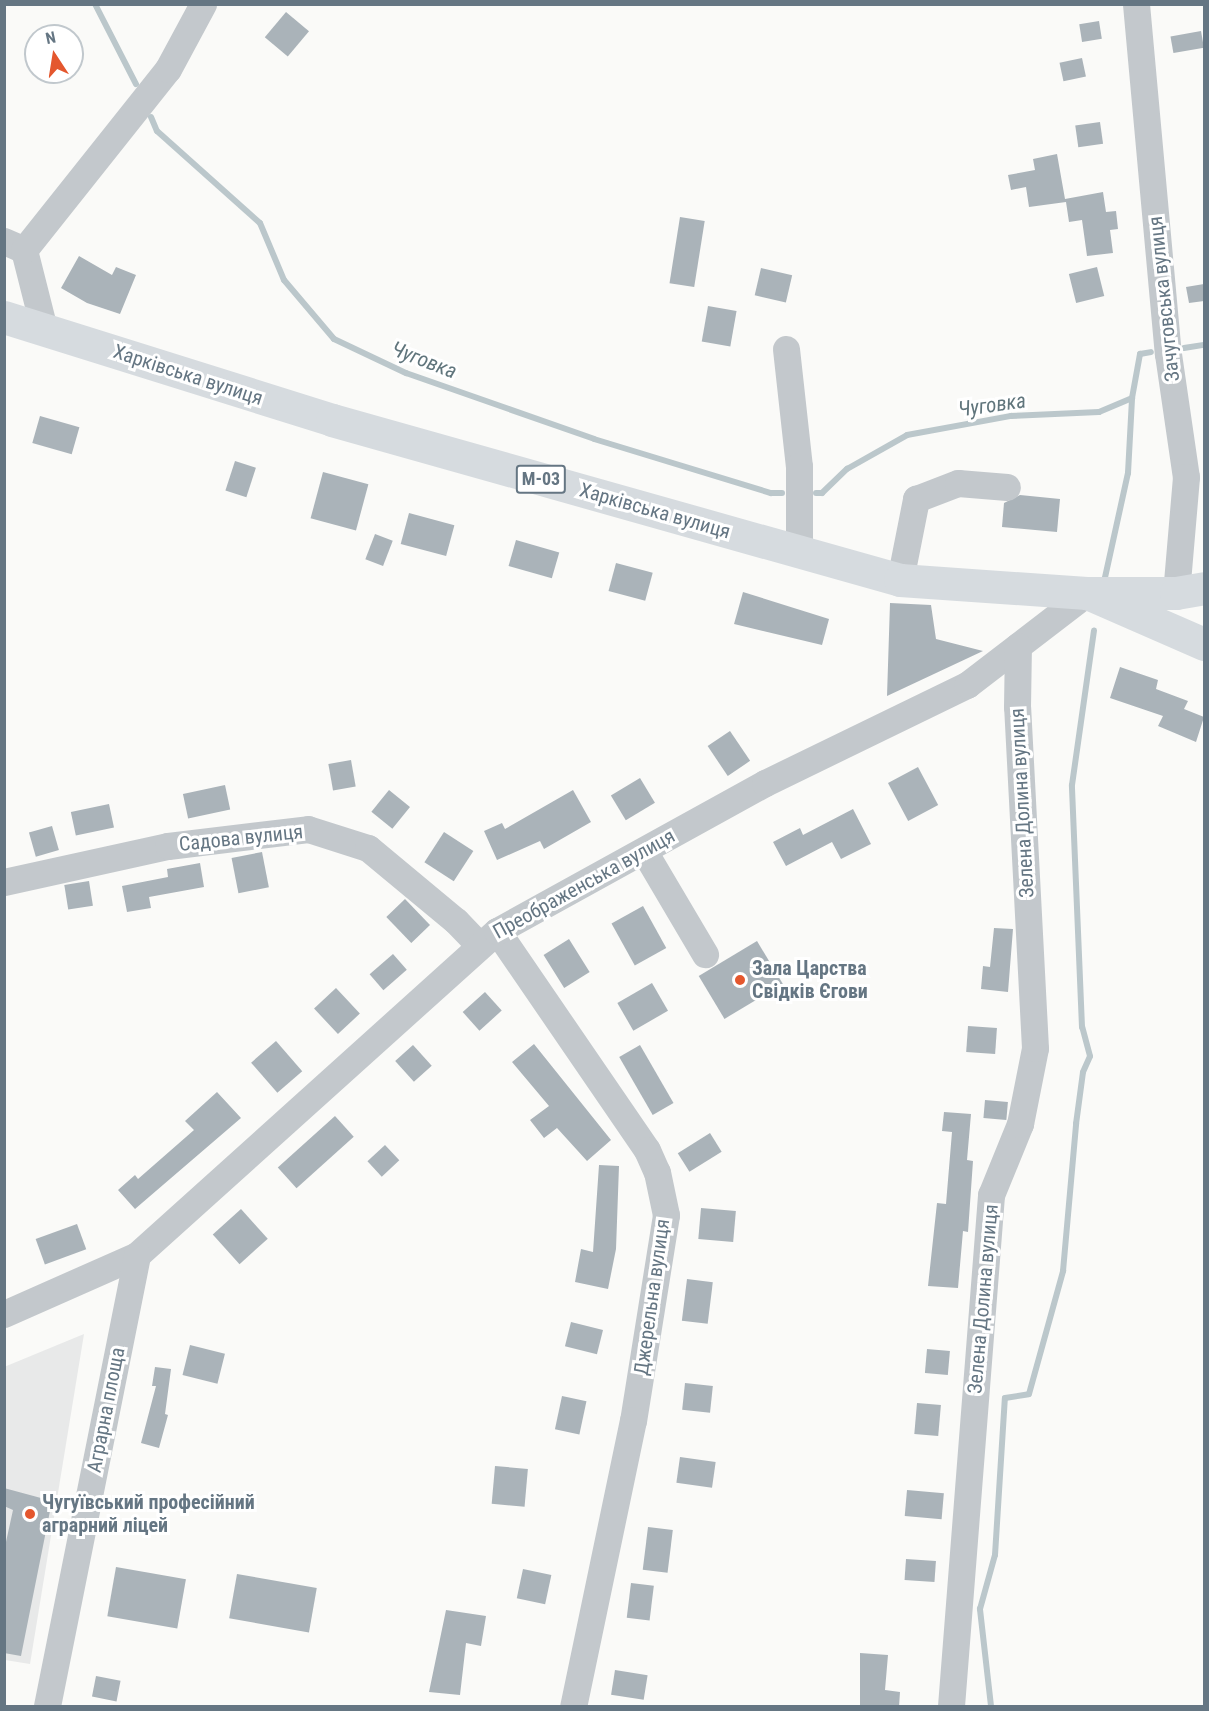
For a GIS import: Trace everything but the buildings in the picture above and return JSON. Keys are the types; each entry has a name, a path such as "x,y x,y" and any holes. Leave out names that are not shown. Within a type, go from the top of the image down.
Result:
{"main road":[{"name":"Харківська вулиця","path":"4,317 332,420 900,580 1087,592 1204,644"},
{"name":"М-03","path":"1087,592 1190,591"}],"street":[{"path":"44,329 14,246 168,69 203,4"},
{"name":"Зачуговська вулиця","path":"1136,4 1168,354 1186,477 1190,591"},
{"path":"786,349 799,466 799,551"},
{"path":"900,580 916,499 957,483 1006,487"},
{"name":"Преображенська вулиця","path":"4,1314 137,1255 488,937 765,783 967,685 1087,592"},
{"name":"Зелена Долина вулиця","path":"951,1707 991,1195 1020,1124 1035,1048 1017,707 1018,646"},
{"name":"Садова вулиця","path":"4,882 168,846 308,829 368,848 456,921 488,937"},
{"path":"644,851 705,954"},
{"name":"Джерельна вулиця","path":"488,937 647,1150 657,1173 666,1215 633,1420 573,1707"},
{"name":"Аграрна площа","path":"47,1707 137,1255"}],"shaded area":[{"name":"Чугуївський професійний аграрний ліцей","path":"84,1334 30,1664 5,1660 4,1367"}],"waterway":[{"name":"Чуговка","path":"95,4 136,84"},
{"name":"Чуговка","path":"151,117 157,131 260,223 284,280 334,339 406,373 594,439 771,493 782,493"},
{"name":"Чуговка","path":"1184,348 1204,345"},
{"name":"Чуговка","path":"816,493 822,493 847,469 907,435 1011,416 1099,412 1132,398 1140,354 1151,352"},
{"path":"1104,582 1128,473 1132,398"},
{"path":"991,1706 980,1609 995,1555 1005,1398 1029,1394 1063,1271 1076,1124 1083,1072 1090,1056 1082,1027 1072,785 1094,631"}],"place":[{"name":"Зала Царства Свідків Єгови","path":"740,980"},
{"name":"Чугуївський професійний аграрний ліцей","path":"30,1514"}]}
